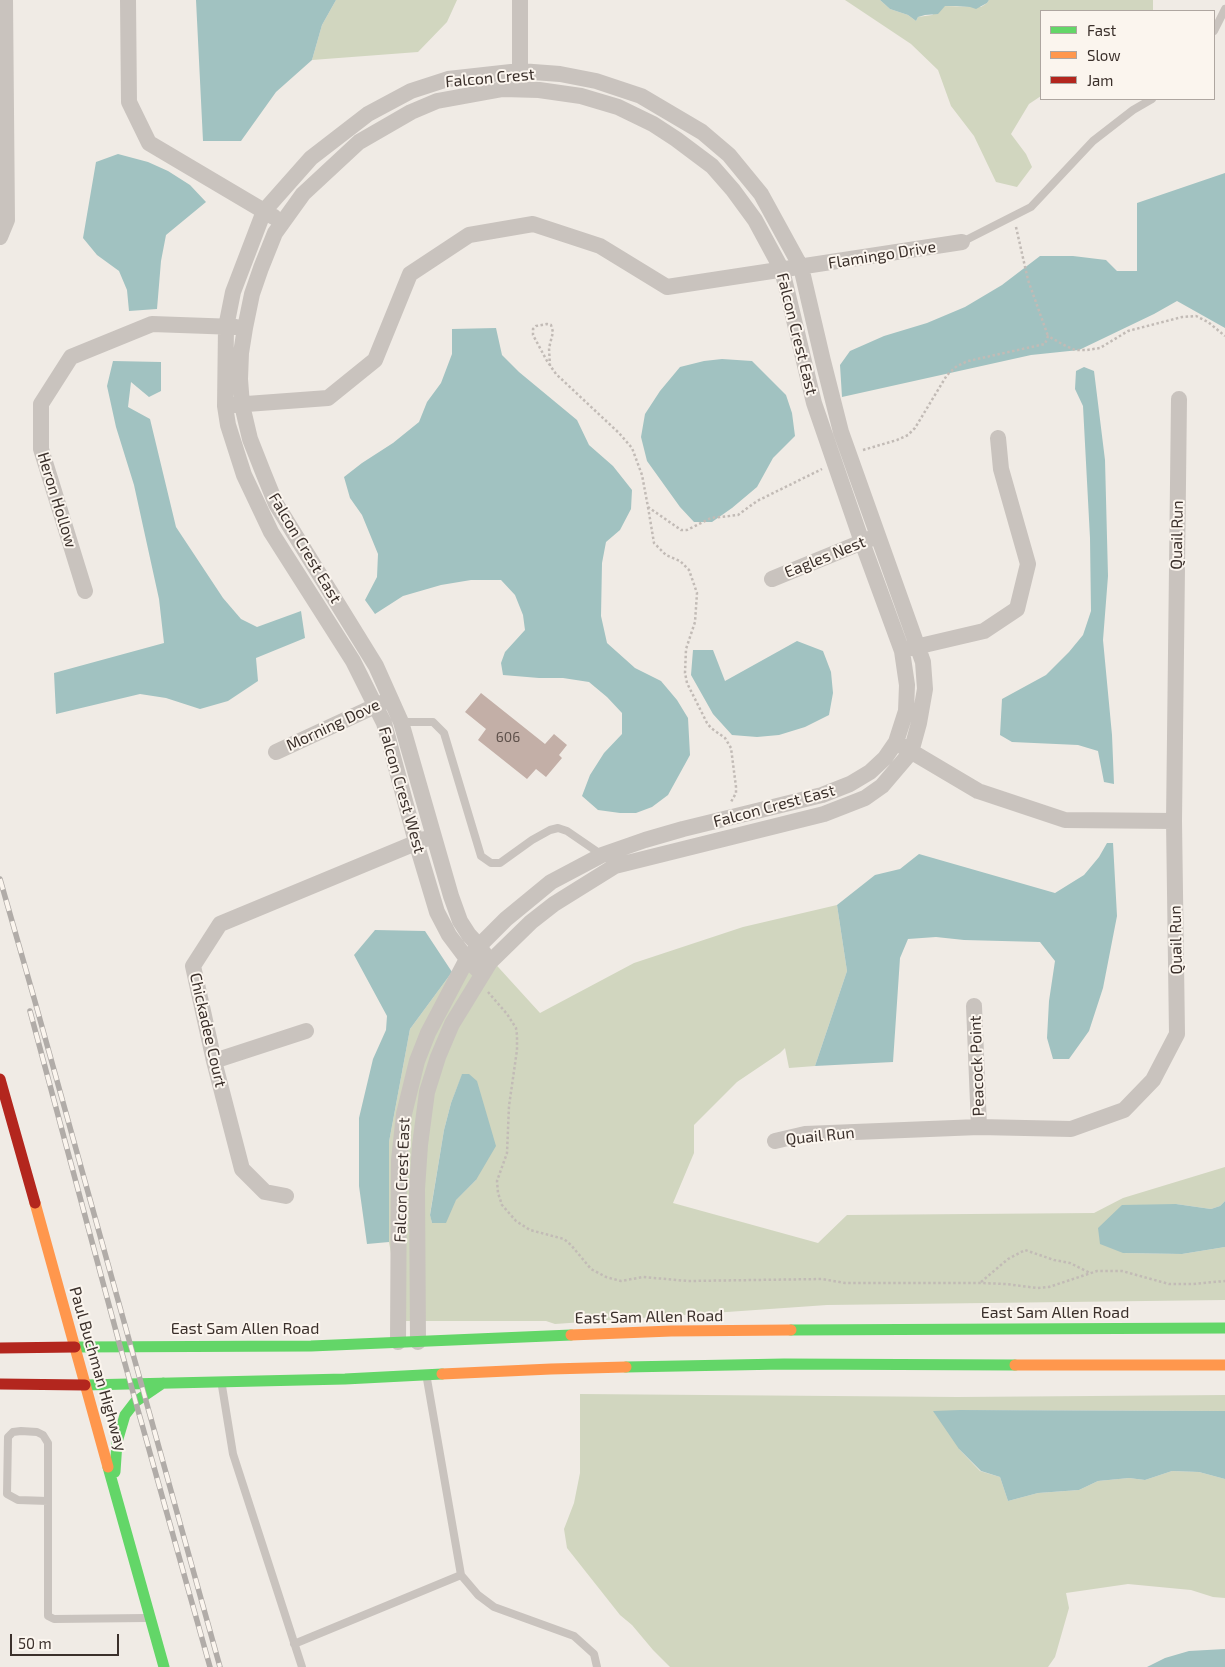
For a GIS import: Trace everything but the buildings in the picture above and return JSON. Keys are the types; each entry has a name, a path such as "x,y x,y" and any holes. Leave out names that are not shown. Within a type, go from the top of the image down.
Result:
{"main road":[{"name":"Paul Buchman Highway","path":"0,1079 164,1667"},
{"name":"East Sam Allen Road","path":"0,1348 311,1346 671,1331 1225,1328"},
{"path":"0,1384 85,1385 345,1379 551,1369 784,1364 1225,1365"},
{"path":"115,1490 118,1442 124,1415 135,1402 162,1383"}],"street":[{"path":"0,237 7,220 5,0"},
{"path":"128,0 129,102 149,143 282,223"},
{"path":"520,0 520,90"},
{"name":"Falcon Crest","path":"226,327 233,292 264,211 311,158 368,114 411,92 448,79 520,71 560,74 596,81 641,96 702,132 728,155 761,194 802,267"},
{"name":"Falcon Crest East","path":"398,1342 400,1160 404,1114 417,1061 428,1033 467,959 479,946 506,919 552,882 602,855 645,840 822,795 850,784 870,772 885,758 896,742 906,711 910,648 879,535 810,388 782,270 755,220 734,190 712,166 653,124 618,107 581,96 539,90 503,89 437,101 411,112 359,142 303,194 275,234 252,294 241,352 242,404 250,439 262,472 276,504 376,666 391,699 401,722 460,921 479,946 484,971"},
{"path":"368,114 378,131"},
{"path":"667,133 675,116"},
{"name":"Flamingo Drive","path":"225,406 328,398 376,360 410,274 469,235 533,224 600,246 667,287 962,242"},
{"name":"Falcon Crest East","path":"418,1342 417,1189 420,1145 427,1092 438,1057 452,1024 484,971 532,922 554,904 615,866 824,814 865,798 882,786 911,752 919,723 925,689 922,662 910,648 862,542 843,460 841,432 802,267"},
{"name":"Heron Hollow","path":"85,591 41,449 41,404 71,357 152,324 245,328"},
{"name":"Falcon Crest West","path":"226,327 225,406 228,425 244,475 271,532 353,661 384,723 416,842 438,912 449,935 467,959 484,971"},
{"path":"810,388 829,383"},
{"name":"Quail Run","path":"775,1141 805,1134 979,1127 1071,1129 1124,1110 1153,1080 1177,1034 1174,821 1179,399"},
{"path":"910,648 984,631 1017,609 1028,564 1001,469 998,438"},
{"name":"Eagles Nest","path":"772,579 879,535"},
{"path":"283,550 297,539"},
{"name":"Morning Dove","path":"276,752 391,699"},
{"path":"896,742 978,791 1065,820 1174,821"},
{"path":"772,808 776,826"},
{"name":"Chickadee Court","path":"286,1196 265,1192 242,1169 214,1061 193,966 220,924 434,836"},
{"name":"Peacock Point","path":"974,1006 979,1127"},
{"path":"214,1061 306,1031"},
{"path":"401,1142 420,1145"}],"lane":[{"path":"1215,29 1225,9"},
{"path":"962,242 1030,207 1093,141 1133,110 1150,100"},
{"path":"384,723 432,722 444,733 481,856 491,864 500,864 532,840 550,830 558,828 567,831 615,866"},
{"path":"426,1375 461,1575 478,1595 494,1607 574,1636 594,1654 597,1667"},
{"path":"221,1382 233,1454 302,1667"},
{"path":"48,1501 18,1500 7,1494 8,1437 13,1432 37,1432 48,1443 48,1501 48,1616 54,1619 151,1618"},
{"path":"294,1644 461,1575"}],"path":[{"path":"1013,216 1028,280 1048,336 1064,346 1075,350 1100,348 1128,332 1182,317 1196,316 1208,322 1225,336"},
{"path":"550,366 549,348 553,332 551,325 536,326 533,329 532,335 536,344 550,366 556,374 619,433 632,448 642,475 654,543 666,555 680,561 689,570 696,593 695,622 686,649 685,673 687,683 707,723 725,738 731,748 736,786 736,793 715,822"},
{"path":"648,507 681,530 687,530 711,518 738,515 758,501 861,450 908,435 915,428 947,374 957,366 968,361 1045,344 1048,336"},
{"path":"484,971 490,996 507,1014 516,1028 517,1036 517,1050 509,1106 507,1153 497,1181 502,1205 516,1221 530,1230 564,1239 590,1269 606,1277 620,1281 643,1277 688,1281 822,1279 862,1283 1006,1284 1037,1288 1049,1287 1097,1271 1122,1271 1169,1284 1225,1281"},
{"path":"980,1283 1008,1259 1025,1250 1054,1260 1070,1263 1090,1273"}],"green space":[{"path":"336,0 457,0 447,22 418,52 312,60 322,25"},
{"path":"845,0 880,0 890,9 908,15 916,21 918,17 932,15 944,6 981,7 989,0 1153,0 1153,10 1040,10 1040,97 1029,104 1011,134 1026,154 1032,167 1017,187 996,182 974,136 951,106 938,70 911,44"},
{"path":"837,905 847,971 815,1066 789,1068 785,1048 737,1082 694,1125 694,1153 673,1203 818,1243 847,1215 1094,1213 1123,1198 1225,1167 1225,1201 1220,1206 1211,1209 1176,1204 1123,1253 1182,1254 1225,1247 1225,1300 827,1305 555,1324 546,1321 403,1321 389,1242 389,1142 410,1029 452,972 489,957 540,1013 634,963 743,927","holes":["462,1075 476,1180 432,1223 430,1214 444,1130 451,1103"]},
{"path":"580,1394 958,1397 1225,1395 1225,1411 960,1410 959,1449 980,1471 1000,1477 1008,1501 1038,1493 1079,1490 1098,1481 1129,1478 1145,1480 1172,1471 1199,1472 1225,1479 1225,1598 1213,1597 1191,1590 1128,1584 1066,1593 1069,1608 1055,1657 1048,1667 670,1667 632,1625 620,1615 567,1548 564,1529 574,1503 580,1473"}],"water":[{"path":"196,0 336,0 322,25 312,60 276,92 241,141 203,141"},
{"path":"880,0 989,0 976,9 945,6 938,14 918,17 916,21 908,15 890,9"},
{"path":"118,154 148,162 168,171 190,185 206,202 166,235 161,261 157,309 129,311 127,290 119,271 97,255 83,238 96,162"},
{"path":"1225,173 1225,328 1177,301 1079,350 1031,355 842,397 840,365 850,351 884,336 927,323 965,307 1002,285 1040,256 1073,256 1106,260 1117,271 1137,271 1137,203"},
{"path":"496,328 502,355 519,372 577,420 589,445 613,466 632,490 631,509 620,530 606,542 602,563 601,616 607,643 635,668 661,681 677,700 688,718 690,755 668,795 652,807 636,813 598,810 582,796 590,775 604,753 622,734 622,713 607,697 589,682 563,678 503,675 501,663 505,652 525,630 523,615 515,595 501,580 471,580 441,585 403,596 375,614 365,600 377,577 378,554 362,515 350,498 344,477 393,443 419,422 427,402 441,383 452,354 452,329"},
{"path":"722,359 752,361 786,395 792,413 795,436 773,458 757,487 712,522 694,522 680,507 647,461 641,437 645,414 660,391 680,367"},
{"path":"113,361 161,362 161,391 149,397 131,382 128,407 150,419 176,527 223,598 241,619 257,627 301,611 305,638 256,658 258,681 228,701 200,709 166,698 140,694 56,714 54,673 164,643 159,599 134,485 116,427 107,386"},
{"path":"1084,367 1094,371 1105,460 1108,576 1103,640 1112,735 1114,784 1104,782 1098,751 1078,745 1012,742 1000,735 1002,699 1046,675 1083,635 1091,611 1090,538 1083,406 1075,389 1076,371"},
{"path":"797,641 823,651 831,672 833,693 829,715 805,727 779,735 757,737 732,735 713,714 691,675 693,650 713,650 725,681"},
{"path":"1107,843 1113,843 1117,916 1103,988 1089,1031 1069,1059 1053,1059 1047,1038 1049,1001 1055,961 1040,942 964,940 936,937 908,939 900,958 893,1062 815,1066 847,971 837,905 875,875 900,869 919,854 1055,893 1084,875 1099,857"},
{"path":"375,930 425,931 452,972 410,1029 389,1142 389,1242 367,1244 359,1186 359,1118 373,1059 386,1030 387,1016 354,955"},
{"path":"462,1074 469,1074 477,1081 496,1146 476,1180 456,1200 446,1223 432,1223 430,1215 444,1130 451,1103"},
{"path":"1225,1201 1225,1247 1182,1254 1123,1253 1100,1244 1098,1228 1122,1205 1176,1204 1211,1209 1220,1206"},
{"path":"933,1411 1225,1411 1225,1479 1199,1472 1172,1471 1145,1480 1129,1478 1098,1481 1079,1490 1038,1493 1008,1501 1000,1477 981,1471 959,1449"},
{"path":"1225,1649 1225,1667 1147,1667 1165,1658 1189,1651"}],"railway":[{"path":"0,879 220,1667"},
{"path":"30,1011 120,1346 210,1667"}],"traffic: fast":[{"path":"791,1330 1225,1328"},
{"path":"75,1347 311,1346 571,1335"},
{"path":"626,1367 784,1364 1015,1365"},
{"path":"85,1385 345,1379 442,1374"},
{"path":"115,1472 117,1442 125,1415 135,1402 163,1383"},
{"path":"108,1467 164,1667"}],"traffic: slow":[{"path":"35,1203 108,1467"},
{"path":"571,1335 671,1331 791,1330"},
{"path":"1015,1365 1225,1365"},
{"path":"442,1374 626,1367"}],"traffic: jam":[{"path":"0,1079 35,1203"},
{"path":"0,1348 75,1347"},
{"path":"0,1384 85,1385"}]}
